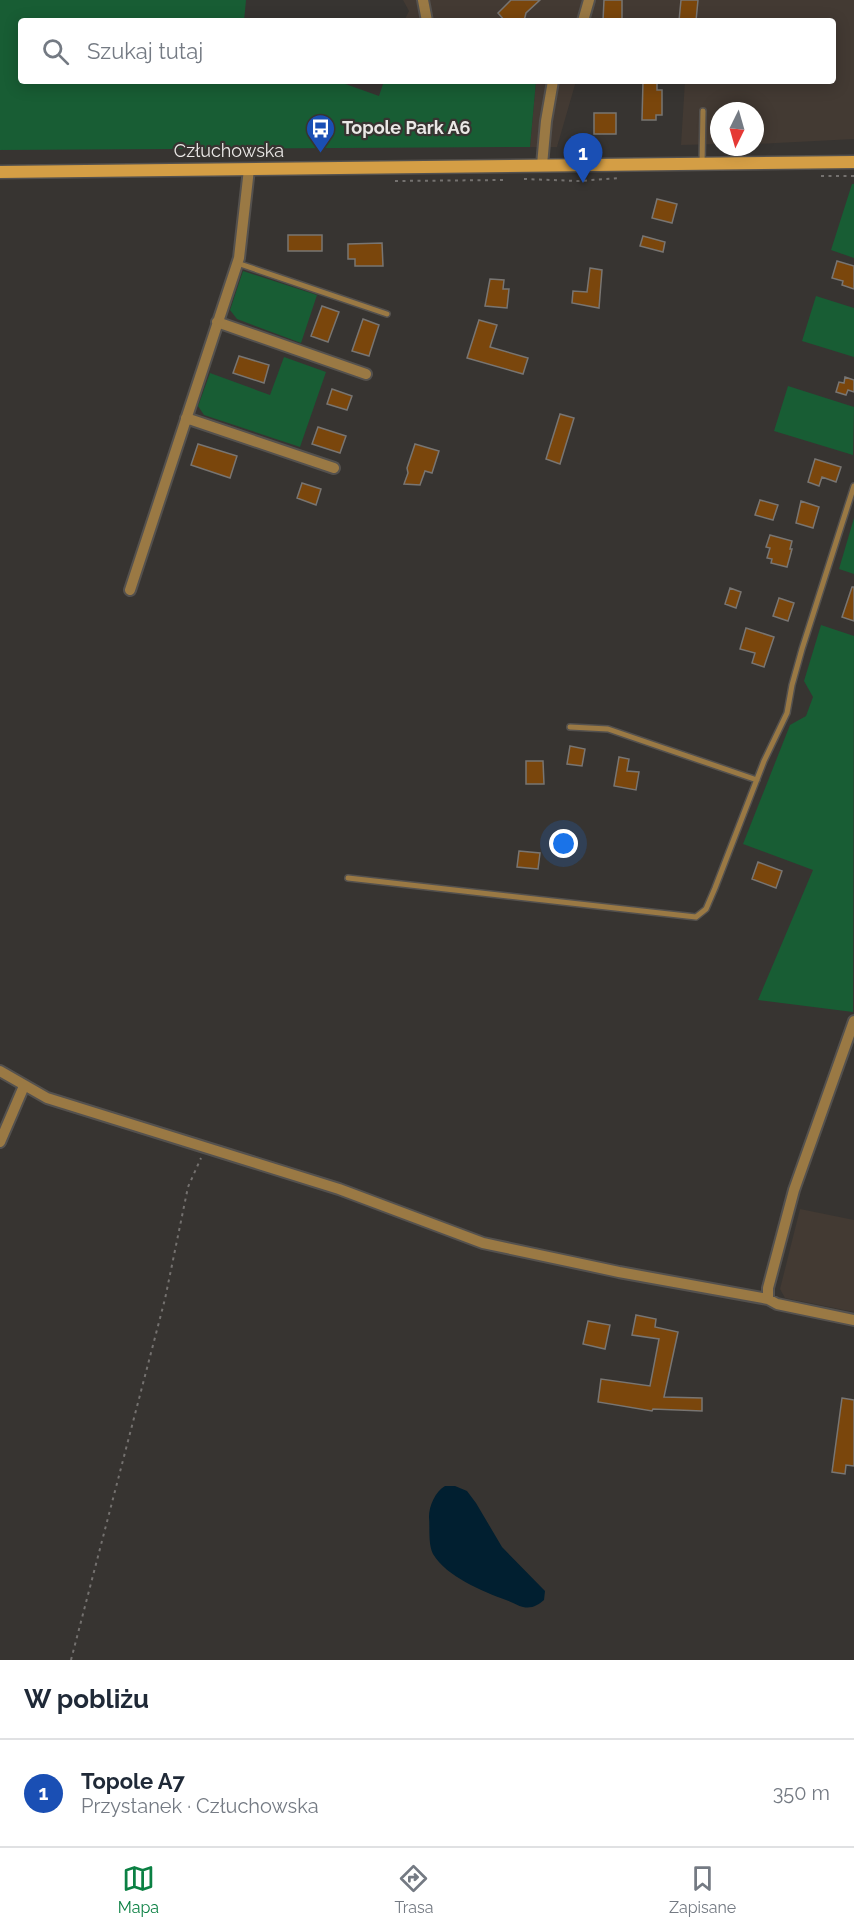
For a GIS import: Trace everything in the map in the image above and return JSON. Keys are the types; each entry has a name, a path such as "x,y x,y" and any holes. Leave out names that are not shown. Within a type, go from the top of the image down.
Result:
{"main road":[{"name":"Człuchowska","path":"0,172 854,162"}],"street":[{"path":"423,0 427,18"},
{"path":"584,18 589,0"},
{"path":"542,165 552,84"},
{"path":"130,590 237,263 249,169"},
{"path":"217,322 366,374"},
{"path":"186,418 334,468"},
{"path":"768,1299 768,1288 794,1190 854,1021"},
{"path":"0,1071 47,1098 339,1189 483,1243 619,1272 768,1299 777,1304 854,1320"},
{"path":"0,1142 24,1086"}],"lane":[{"path":"702,164 703,111"},
{"path":"237,263 387,314"},
{"path":"348,878 696,917 706,909 711,899 757,780 787,713 802,650 854,486"},
{"path":"570,728 608,729 757,780"}],"path":[{"path":"71,1660 165,1299 188,1187 205,1147"}],"shaded area":[{"path":"403,0 854,0 854,139 764,144 764,102 710,102 710,144 681,145 685,84 836,84 836,18 406,18 409,11"},
{"path":"536,84 575,84 557,147 530,147"},
{"path":"800,1209 854,1220 854,1312 785,1298 780,1289"}],"green space":[{"path":"0,0 246,0 244,18 18,18 18,84 345,84 379,96 383,84 536,84 530,147 0,150"},
{"path":"852,184 854,184 854,258 831,250"},
{"path":"243,271 317,295 301,343 237,319 230,310"},
{"path":"816,296 854,308 854,357 802,341"},
{"path":"284,357 326,372 300,447 204,415 198,406 210,373 270,395"},
{"path":"788,386 854,407 853,455 774,431"},
{"path":"854,518 854,574 839,569"},
{"path":"821,625 854,636 853,1012 758,1000 813,870 743,844 790,725 806,716 813,697 804,681"}],"water":[{"path":"445,1486 455,1486 467,1491 502,1547 545,1591 544,1600 532,1607 521,1606 466,1582 439,1562 430,1546 429,1513 431,1504"}],"building":[{"path":"511,0 540,0 526,13 525,18 502,18 498,13"},
{"path":"604,0 622,0 622,18 603,18"},
{"path":"681,0 698,0 696,18 679,18"},
{"path":"643,84 657,84 657,90 662,90 662,115 656,115 656,120 642,120"},
{"path":"594,113 616,113 616,134 594,134"},
{"path":"657,199 677,204 672,223 652,218"},
{"path":"288,235 322,235 322,251 288,251"},
{"path":"643,236 665,242 663,252 640,246"},
{"path":"382,243 383,266 355,266 355,259 348,259 348,244"},
{"path":"837,261 854,266 854,289 842,285 843,281 832,278"},
{"path":"590,268 602,270 599,308 572,303 573,291 587,292"},
{"path":"490,279 504,280 503,289 509,289 507,308 485,306"},
{"path":"322,306 339,312 328,342 311,336"},
{"path":"363,319 379,325 369,356 352,351"},
{"path":"479,320 497,325 490,347 528,358 523,374 467,358"},
{"path":"239,356 269,365 264,383 233,373"},
{"path":"845,377 854,380 854,392 848,390 846,395 836,392 839,382 844,383"},
{"path":"332,389 352,396 347,410 327,404"},
{"path":"560,414 574,418 560,464 546,459"},
{"path":"318,427 346,436 340,453 312,444"},
{"path":"198,444 237,456 230,478 191,465"},
{"path":"415,444 439,451 432,473 425,471 420,485 404,484 408,473 407,468"},
{"path":"815,459 841,467 836,482 822,477 819,486 808,482"},
{"path":"302,483 321,489 316,505 297,498"},
{"path":"760,500 778,505 773,520 755,515"},
{"path":"801,501 819,507 813,528 796,523"},
{"path":"770,535 792,541 787,567 771,563 772,559 767,558 770,548 766,547"},
{"path":"852,587 854,587 854,621 842,617"},
{"path":"730,588 741,592 736,608 725,604"},
{"path":"779,598 794,603 788,621 773,616"},
{"path":"746,628 774,637 764,667 752,663 755,653 740,649"},
{"path":"570,746 585,749 582,766 567,764"},
{"path":"619,757 629,759 627,771 639,772 636,790 614,786"},
{"path":"526,761 543,761 544,784 526,784"},
{"path":"519,851 540,853 538,869 517,867"},
{"path":"758,862 782,871 776,888 752,879"},
{"path":"636,1315 656,1319 655,1327 678,1332 664,1397 702,1398 702,1411 653,1409 652,1411 598,1402 601,1379 650,1386 659,1339 632,1335"},
{"path":"588,1321 610,1325 605,1349 583,1344"},
{"path":"842,1398 854,1400 854,1466 846,1465 845,1474 832,1472"}],"place":[{"name":"Topole Park A6","path":"321,154"},
{"name":"Topole A7","path":"583,183"}]}
